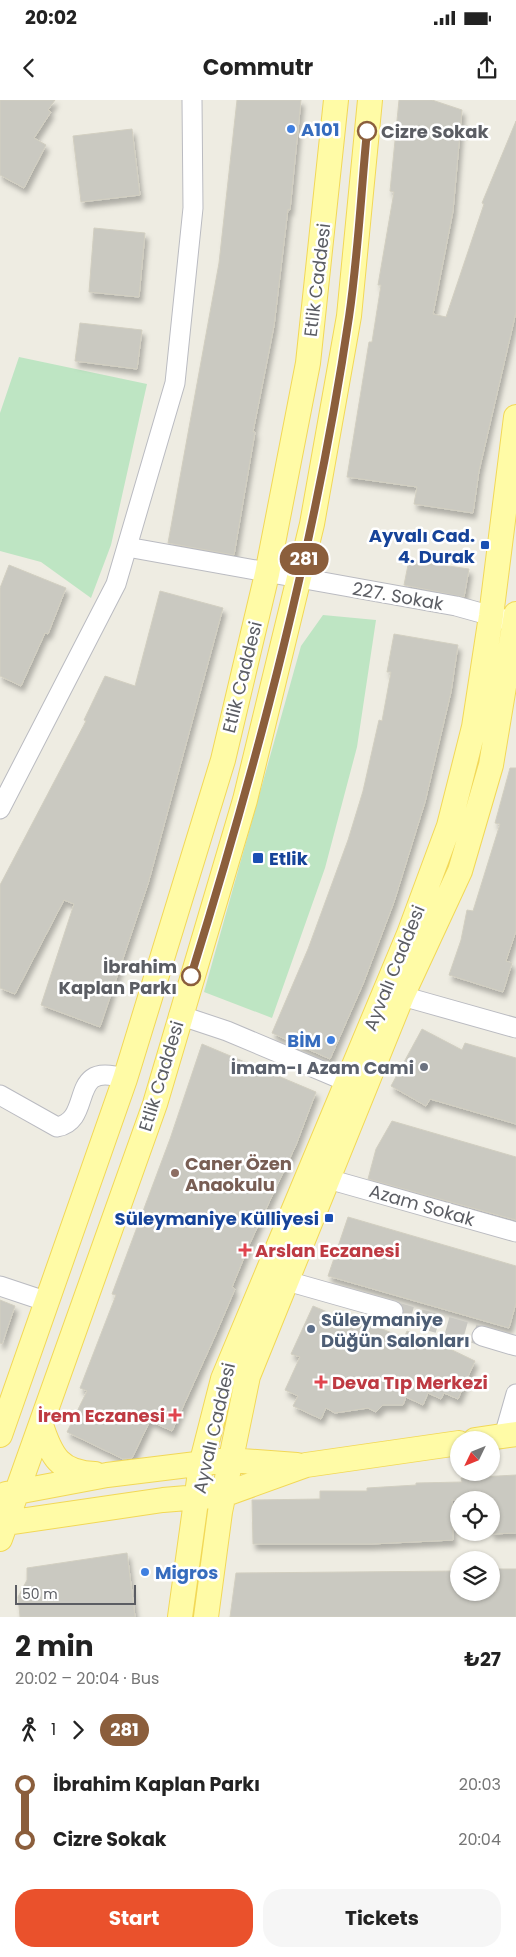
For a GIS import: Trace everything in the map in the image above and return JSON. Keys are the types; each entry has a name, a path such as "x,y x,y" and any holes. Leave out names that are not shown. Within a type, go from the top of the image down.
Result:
{"main road":[{"name":"Etlik Caddesi","path":"0,1435 125,1079 222,760 267,574 308,363 336,100"},
{"name":"Etlik Caddesi","path":"2,1529 9,1494 41,1425 155,1104 179,1016 245,800 312,524 349,316 370,100"},
{"name":"Ayvalı Caddesi","path":"180,1617 201,1465 230,1357 348,1082 409,934 448,826 474,727 492,616 516,417"},
{"name":"Ayvalı Caddesi","path":"206,1617 229,1460 248,1376 402,996 460,871 491,765 516,619"},
{"path":"41,1425 53,1455 62,1465 88,1474 107,1475"},
{"path":"2,1529 197,1496 223,1495 306,1466 450,1443"},
{"path":"9,1494 107,1475 201,1465 229,1460 306,1466"}],"street":[{"path":"0,809 116,584 175,384 193,208 192,100"},
{"name":"227. Sokak","path":"127,547 267,574 456,606 492,616 516,619"},
{"path":"402,996 516,1028"},
{"path":"179,1016 236,1035 348,1082"},
{"path":"0,1095 57,1127 67,1125 75,1117 85,1086 97,1075 109,1074 125,1079"},
{"name":"Azam Sokak","path":"328,1179 516,1232"},
{"path":"287,1281 393,1311"},
{"path":"0,1286 48,1302"},
{"path":"482,1336 516,1346"},
{"path":"510,1435 516,1394"}],"green space":[{"path":"19,357 147,384 111,545 91,598 41,562 0,551 0,413"},
{"path":"323,615 376,620 357,747 325,868 272,1018 204,992 301,646"}],"building":[{"path":"0,100 55,100 48,110 51,112 34,138 46,145 24,188 0,175"},
{"path":"237,100 301,100 290,210 288,209 274,326 253,432 255,432 234,555 168,543 219,263"},
{"path":"399,100 432,100 462,110 453,211 433,314 446,317 484,204 482,203 516,121 516,312 479,471 473,513 414,504 417,487 347,477 369,342 372,342 381,285 378,285 394,192 390,191"},
{"path":"132,129 140,195 81,202 73,136"},
{"path":"94,228 145,233 139,297 89,292"},
{"path":"80,323 142,330 137,369 75,361"},
{"path":"409,560 469,569 464,597 404,585"},
{"path":"9,565 66,588 48,634 45,633 21,686 0,676 0,588"},
{"path":"160,591 223,608 148,884 100,1027 41,1005 74,904 64,900 15,994 0,988 0,885 86,721 84,720 105,676 135,686"},
{"path":"394,634 458,645 451,692 425,802 394,902 363,984 330,1059 272,1033 308,949 348,840 363,791 379,720 382,721 391,672 387,672"},
{"path":"510,768 516,768 516,931 506,961 512,963 503,992 449,975 461,940 467,910 473,911 500,824 495,823"},
{"path":"422,1029 462,1050 465,1043 516,1058 516,1124 430,1099 426,1106 391,1086"},
{"path":"202,1044 316,1092 296,1145 250,1243 232,1287 235,1289 172,1431 150,1421 132,1458 123,1459 67,1432 87,1391 80,1388 116,1295 112,1294 170,1139"},
{"path":"392,1121 516,1157 516,1220 368,1179 376,1149"},
{"path":"348,1217 516,1266 516,1303 509,1328 328,1276"},
{"path":"0,1300 15,1306 2,1344 0,1343"},
{"path":"313,1306 361,1326 363,1321 404,1338 407,1331 420,1337 421,1335 475,1361 458,1399 444,1393 441,1399 428,1393 423,1405 406,1397 403,1405 383,1405 376,1412 368,1408 335,1413 326,1408 321,1419 293,1406 298,1396 285,1390 300,1357 291,1354"},
{"path":"516,1475 516,1533 500,1534 500,1491 450,1491 450,1540 371,1544 253,1544 252,1500 320,1499 320,1491 367,1491 367,1488 416,1485 416,1483 500,1481 500,1476"},
{"path":"127,1553 135,1617 20,1617 18,1597 27,1580 27,1568"},
{"path":"500,1569 516,1569 516,1617 230,1617 236,1573 450,1571 450,1601 500,1601"}],"tunnel":[{"path":"393,1311 482,1336"}],"bus line":[{"name":"281","path":"191,976 245,800 312,524 349,316 367,131"}],"place":[{"name":"A101","path":"291,129"},
{"name":"Cizre Sokak","path":"367,131"},
{"name":"Ayvalı Cad. 4. Durak","path":"485,545"},
{"name":"Etlik","path":"258,858"},
{"name":"İbrahim Kaplan Parkı","path":"191,976"},
{"name":"BİM","path":"331,1040"},
{"name":"İmam-ı Azam Cami","path":"424,1067"},
{"name":"Caner Özen Anaokulu","path":"175,1173"},
{"name":"Süleymaniye Külliyesi","path":"329,1218"},
{"name":"Arslan Eczanesi","path":"245,1250"},
{"name":"Süleymaniye Düğün Salonları","path":"311,1329"},
{"name":"Deva Tıp Merkezi","path":"321,1382"},
{"name":"İrem Eczanesi","path":"175,1415"},
{"name":"Migros","path":"145,1572"}]}
